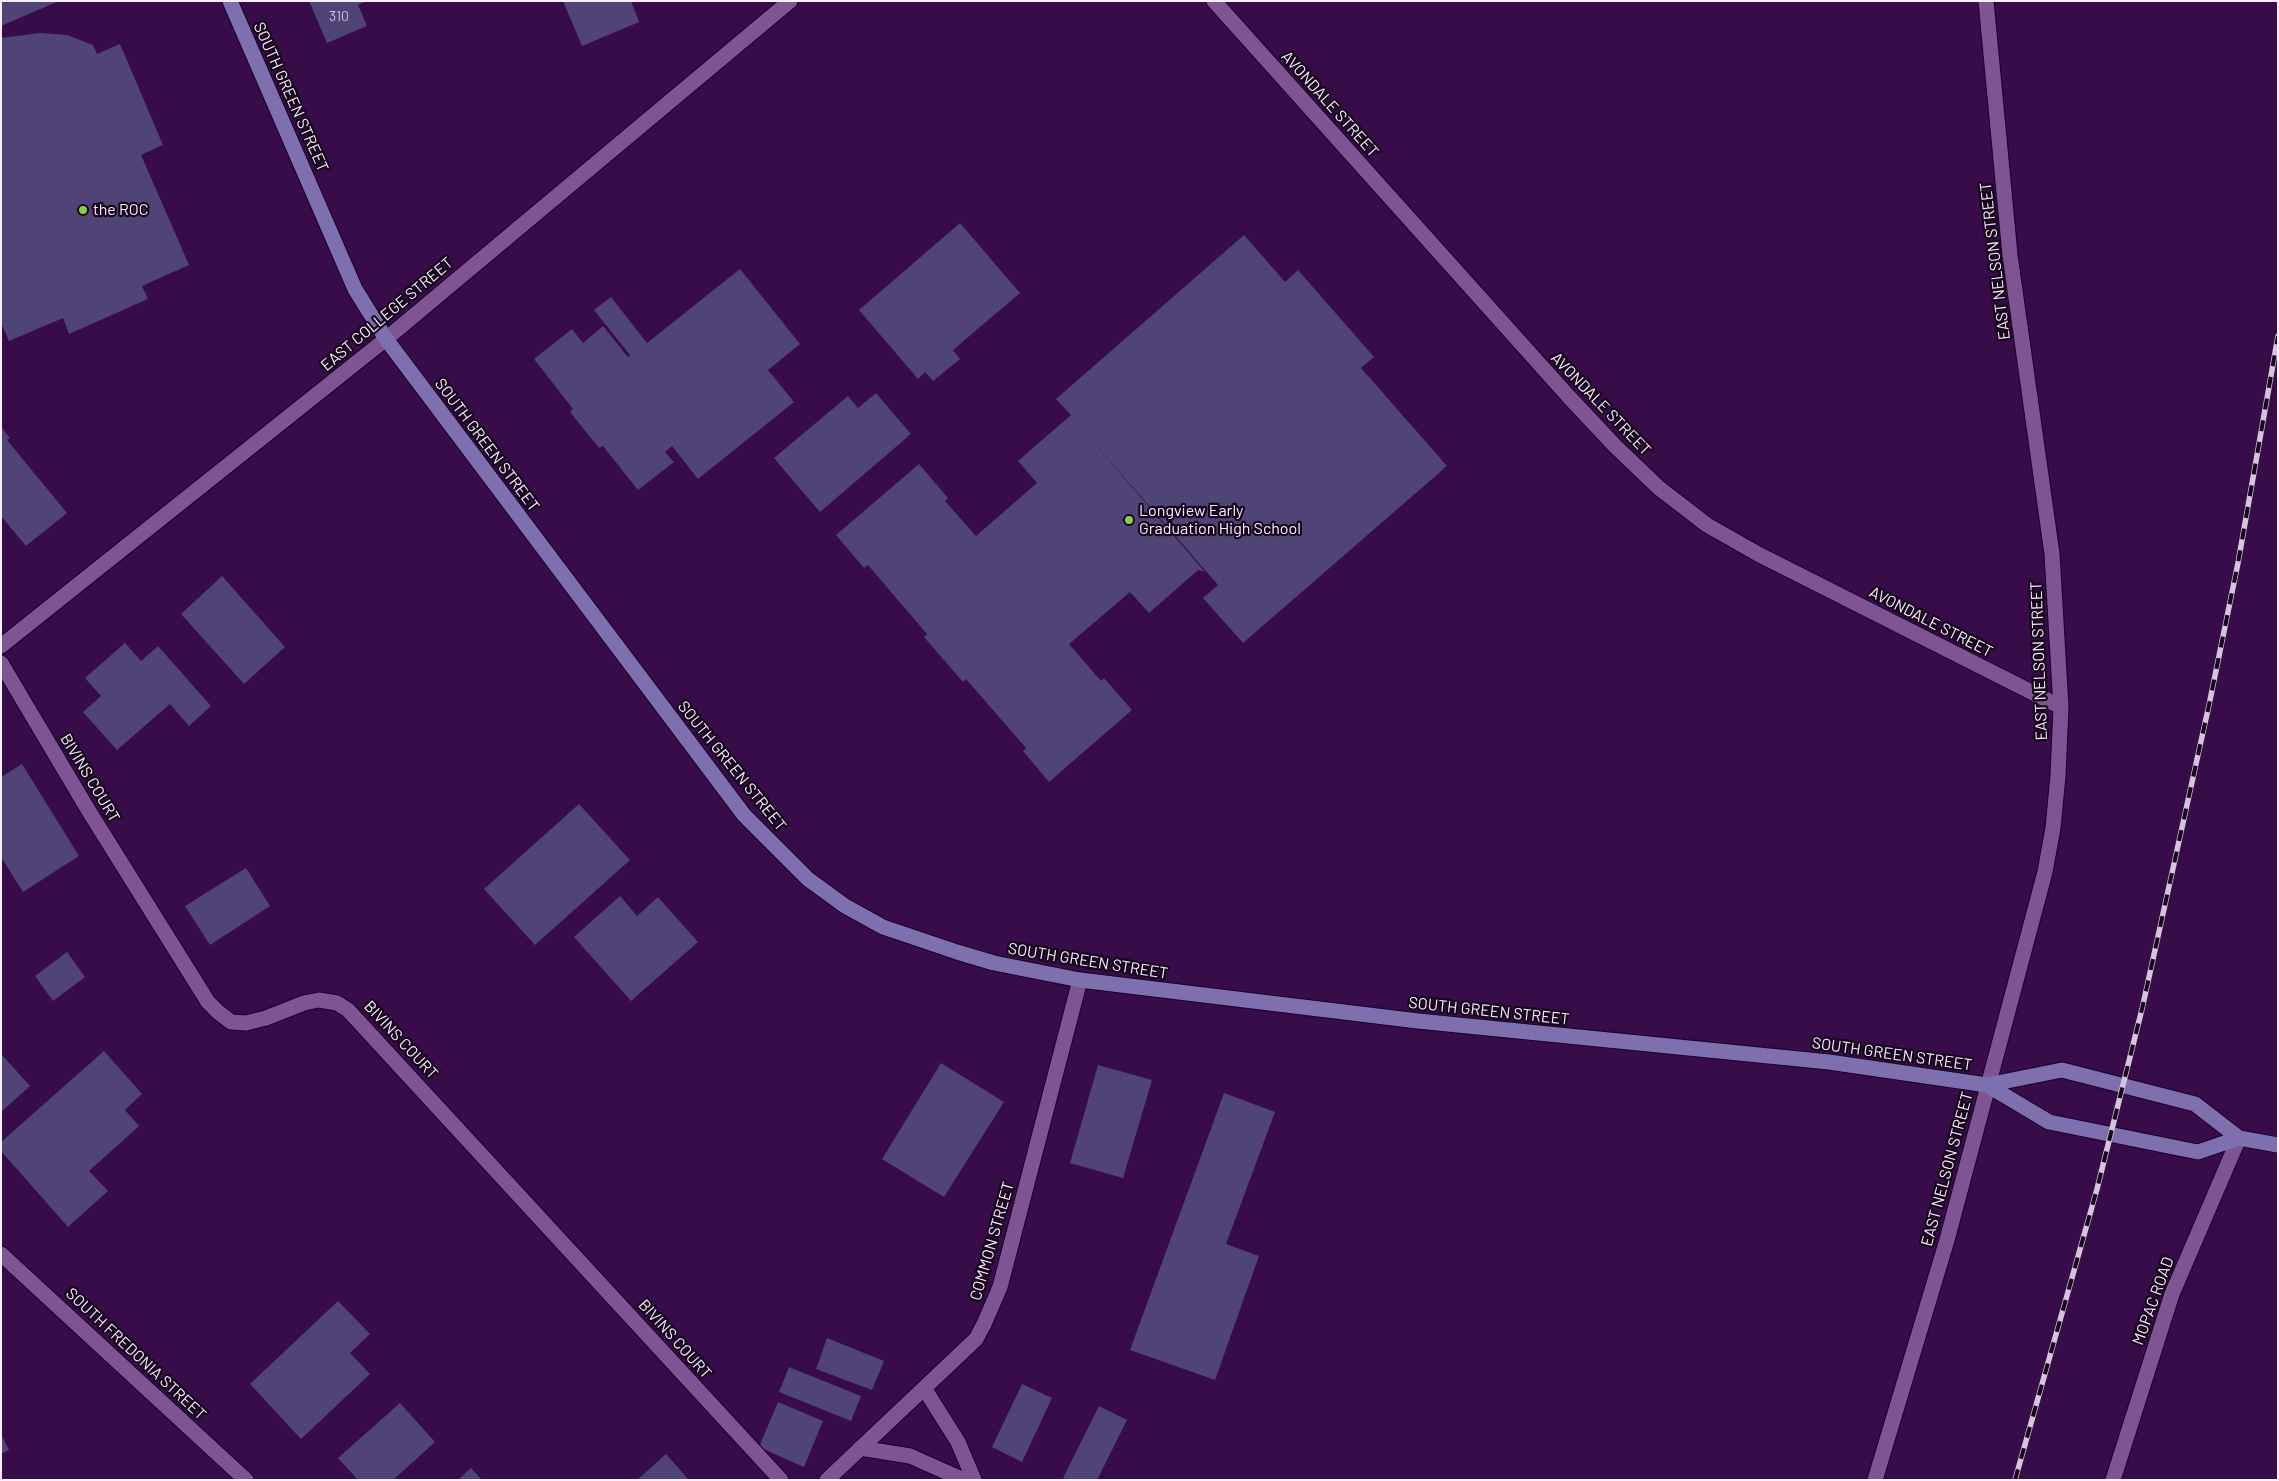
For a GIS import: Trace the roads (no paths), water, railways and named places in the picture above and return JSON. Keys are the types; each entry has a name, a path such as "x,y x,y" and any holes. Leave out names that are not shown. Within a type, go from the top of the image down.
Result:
{"street":[{"name":"SOUTH GREEN STREET","path":"230,1 355,289 386,340 744,815 808,879 845,906 883,927 994,963 1080,980 1418,1021 1828,1062 1987,1085 2062,1070 2195,1104 2239,1138 2278,1145"},
{"name":"EAST COLLEGE STREET","path":"1,646 386,340 790,1"},
{"name":"AVONDALE STREET","path":"1214,1 1569,397 1615,446 1659,488 1707,525 1758,554 2061,707"},
{"name":"EAST NELSON STREET","path":"1875,1480 1947,1240 2045,872 2054,828 2061,707 2052,554 2010,254 1986,1"},
{"name":"BIVINS COURT","path":"1,663 87,808 208,1002 231,1022 246,1023 266,1018 304,1003 319,1000 337,1003 348,1010 781,1480"},
{"name":"COMMON STREET","path":"827,1480 976,1338 994,1305 1080,980"},
{"name":"SOUTH GREEN STREET","path":"1987,1085 2049,1122 2198,1152 2239,1138"},
{"name":"MOPAC ROAD","path":"2112,1480 2172,1294 2239,1138"},
{"name":"SOUTH FREDONIA STREET","path":"1,1254 246,1480"},
{"path":"924,1388 958,1442 974,1480"},
{"path":"860,1448 910,1456 964,1480"}],"railway":[{"path":"2015,1480 2097,1189 2142,1009 2209,705 2238,563 2278,336"}],"place":[{"name":"the ROC","path":"83,210"},
{"name":"Longview Early Graduation High School","path":"1129,520"}]}
